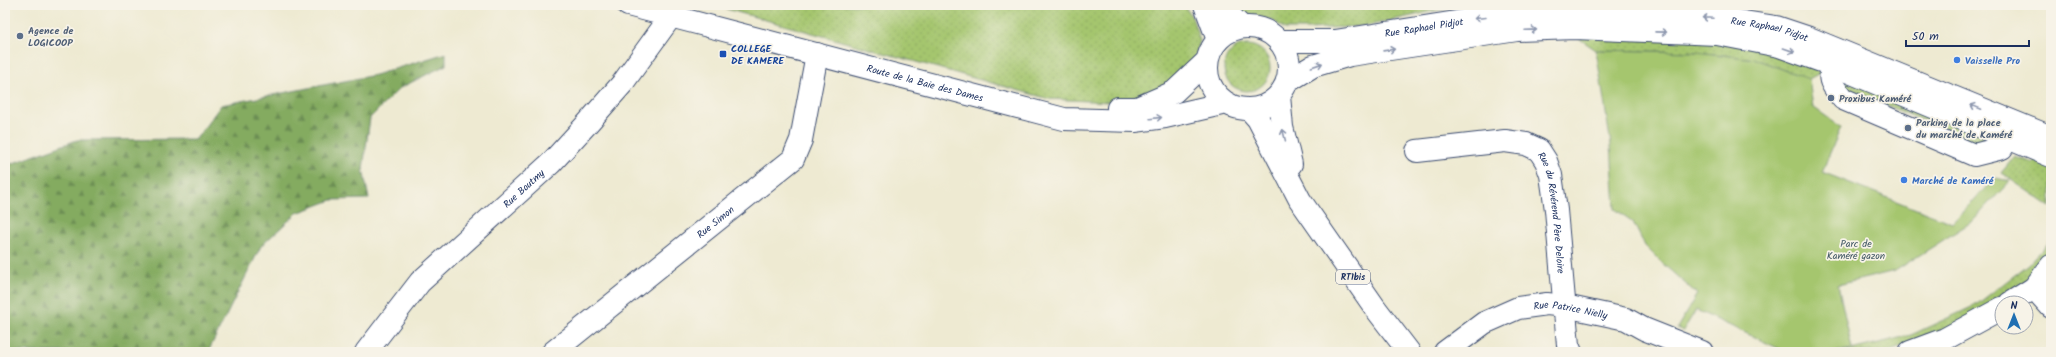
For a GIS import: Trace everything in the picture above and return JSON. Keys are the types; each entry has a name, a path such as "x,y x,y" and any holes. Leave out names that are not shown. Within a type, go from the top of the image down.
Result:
{"street":[{"name":"Route de la Baie des Dames","path":"628,5 678,10 1066,110 1137,108 1174,92 1207,60"},
{"path":"1205,5 1218,40"},
{"path":"1219,5 1242,27"},
{"name":"Route de la Baie des Dames","path":"678,10 817,54 1064,119 1135,121 1165,117 1226,103"},
{"name":"Rue Boutmy","path":"366,352 420,282 517,196 581,131 622,84 678,10"},
{"name":"Rue Raphael Pidjot","path":"1280,41 1335,41 1475,19 1566,11 1725,19 1776,27 1839,59 2051,137"},
{"path":"1242,27 1263,29 1280,41 1289,60 1283,89 1270,103 1260,108 1237,108 1226,103 1216,95 1210,85 1207,73 1207,60 1211,50 1218,40 1225,34 1242,27"},
{"name":"Rue Raphael Pidjot","path":"1283,89 1313,66 1350,55 1517,30 1575,28 1717,34 1839,59"},
{"name":"Rue Simon","path":"553,352 792,159 801,140 817,54"},
{"path":"1839,59 1830,71 1831,84 1843,99 1974,155 1988,153 2002,148 2007,139 2051,156"},
{"name":"RT1bis","path":"1283,89 1282,127 1300,200"},
{"name":"RT1bis","path":"1249,109 1258,119 1300,200 1376,309 1409,352"},
{"name":"Rue du Révérend Père Deloire","path":"1417,151 1505,141 1526,144 1539,150 1546,161 1551,175 1568,346 1571,352"},
{"path":"2023,295 2034,288 2051,266"},
{"path":"2034,288 2051,307"},
{"name":"Rue Patrice Nielly","path":"1445,352 1484,323 1518,308 1547,304 1565,306 1626,319 1702,352"},
{"path":"1910,352 1945,340 1994,312"}],"green space":[{"path":"712,5 1184,5 1192,17 1200,41 1192,67 1153,94 1109,102 1049,99"},
{"path":"1233,5 1461,5 1366,26 1285,29 1273,21 1256,16 1242,15"},
{"path":"1574,35 1690,37 1779,51 1826,75 1818,74 1809,79 1755,59 1697,52 1596,50"},
{"path":"1243,45 1251,45 1260,49 1266,55 1270,68 1266,81 1260,87 1251,91 1243,91 1234,87 1228,81 1224,72 1224,64 1228,55 1234,49"},
{"name":"Parc de Kaméré gazon","path":"1596,50 1697,52 1755,59 1809,79 1813,107 1841,127 1822,172 1952,223 1995,178 2010,181 1973,221 1895,271 1838,285 1852,349 1835,352 1782,350 1696,310 1683,331 1677,328 1697,294 1645,246 1633,222 1615,209 1611,145"},
{"path":"446,53 446,65 400,88 370,118 363,169 369,199 332,200 297,213 261,246 208,352 5,352 5,166 77,140 196,139 221,105 375,75"},
{"path":"1844,78 1982,132 1990,146 1977,143 1849,90 1841,82"},
{"path":"2038,155 2051,160 2051,207 2001,173 2015,156 2033,163"},
{"path":"2051,240 2051,255 2020,288 2009,295 1994,295 1994,304 1961,325 1888,352 1843,352 1911,335 1976,305 2029,264"}],"place":[{"name":"Agence de LOGICOOP","path":"20,36"},
{"name":"COLLEGE DE KAMERE","path":"723,54"},
{"name":"Vaisselle Pro","path":"1957,60"},
{"name":"Proxibus Kaméré","path":"1831,98"},
{"name":"Parking de la place du marché de Kaméré","path":"1908,128"},
{"name":"Marché de Kaméré","path":"1904,180"}]}
